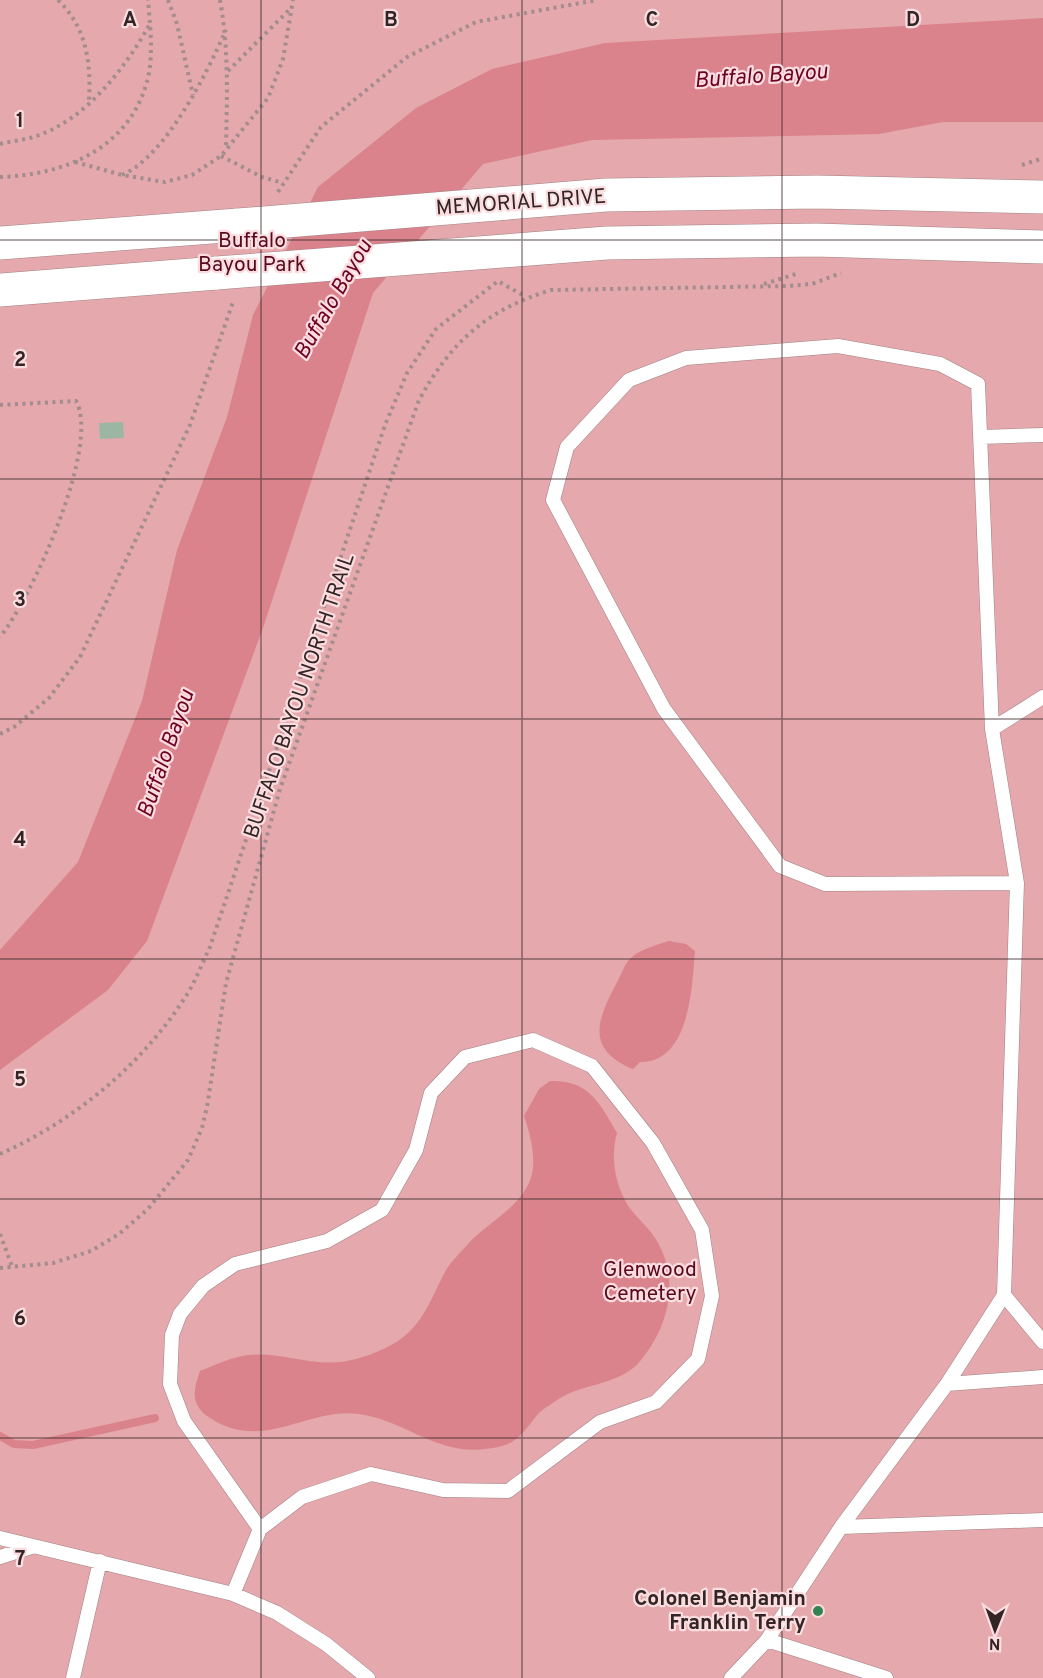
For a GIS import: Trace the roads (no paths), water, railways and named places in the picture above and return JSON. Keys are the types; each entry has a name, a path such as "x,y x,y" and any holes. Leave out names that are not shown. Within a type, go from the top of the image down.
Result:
{"main road":[{"name":"MEMORIAL DRIVE","path":"0,243 606,195 818,192 1043,197"},
{"path":"0,290 607,243 816,240 1043,247"}],"lane":[{"path":"731,1678 766,1640 842,1527 947,1384 1004,1295 1017,883 992,729 978,384 940,364 838,346 686,358 629,380 567,447 553,500 664,709 780,866 825,884 1017,883"},
{"path":"981,437 1043,435"},
{"path":"992,729 1043,696"},
{"path":"233,1594 260,1529 302,1497 371,1474 443,1490 508,1491 600,1422 656,1402 698,1359 712,1296 702,1230 653,1143 592,1066 533,1040 465,1058 431,1093 416,1150 382,1210 327,1241 235,1264 203,1286 180,1314 172,1335 170,1384 184,1421 260,1529"},
{"path":"1004,1295 1043,1342"},
{"path":"947,1384 1043,1377"},
{"path":"842,1527 1043,1520"},
{"path":"0,1538 233,1594 277,1613 326,1644 368,1678"},
{"path":"0,1557 33,1546"},
{"path":"74,1678 100,1561"},
{"path":"766,1640 886,1678"}],"water":[{"name":"Buffalo Bayou","path":"1043,18 1043,122 943,122 879,134 592,140 483,164 373,293 263,628 147,941 108,990 0,1070 0,950 78,862 142,701 177,550 227,417 253,315 318,187 416,108 492,69 605,43"},
{"path":"669,941 686,944 695,951 685,1020 679,1037 669,1050 657,1059 640,1062 633,1069 608,1053 602,1044 600,1023 603,1011 629,961 644,950"},
{"path":"550,1081 574,1084 584,1089 604,1112 617,1133 614,1161 620,1190 629,1207 655,1238 668,1269 668,1301 665,1317 651,1347 633,1368 613,1379 560,1398 540,1412 513,1441 502,1446 480,1450 444,1445 378,1418 359,1414 340,1414 267,1430 249,1431 230,1428 210,1418 199,1408 195,1391 200,1371 230,1359 262,1354 314,1362 341,1362 377,1352 408,1333 425,1312 453,1260 476,1236 514,1204 528,1185 532,1174 533,1152 524,1116 539,1089"}],"waterway":[{"path":"0,1436 14,1444 33,1445 155,1418"}],"place":[{"name":"Colonel Benjamin Franklin Terry","path":"818,1611"}],"park label":[{"name":"Buffalo Bayou Park","path":"252,253"},
{"name":"Glenwood Cemetery","path":"650,1282"}]}
